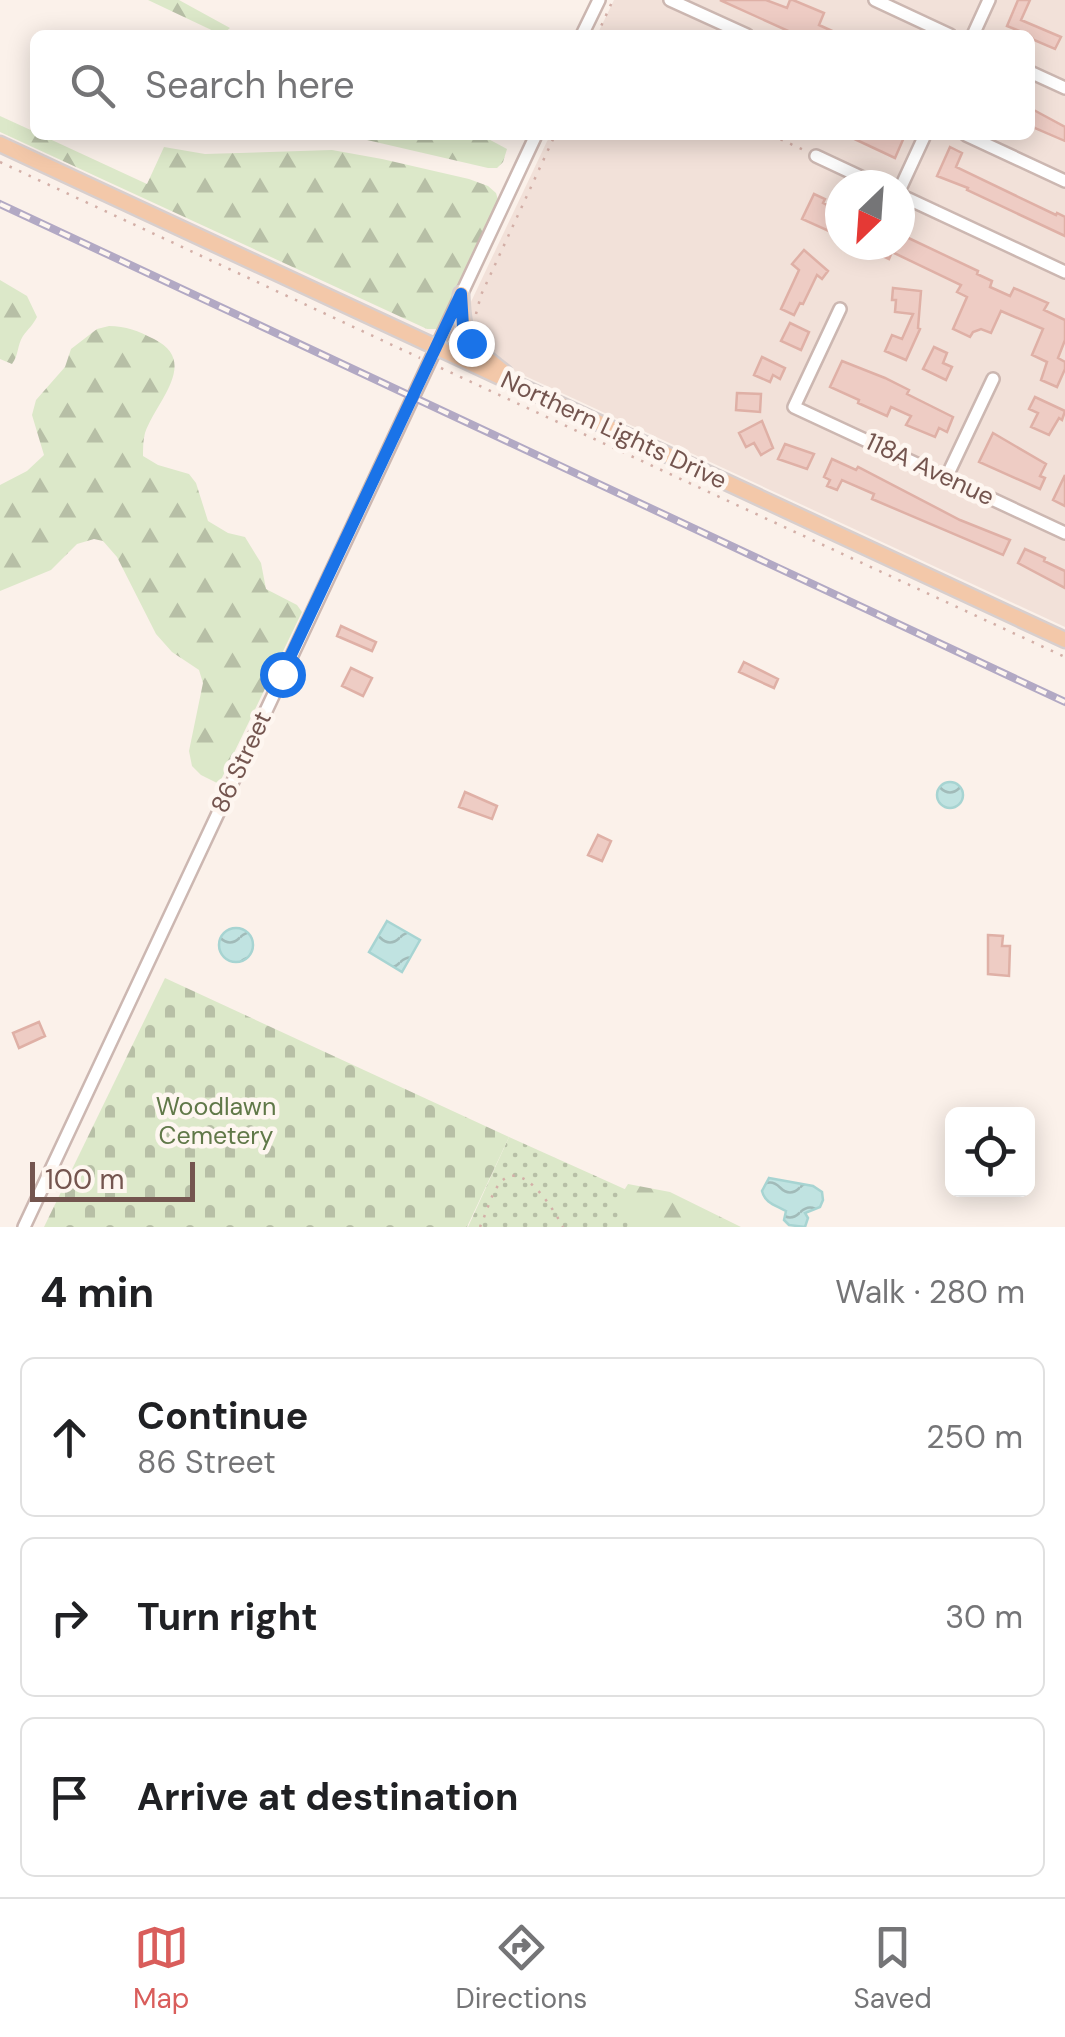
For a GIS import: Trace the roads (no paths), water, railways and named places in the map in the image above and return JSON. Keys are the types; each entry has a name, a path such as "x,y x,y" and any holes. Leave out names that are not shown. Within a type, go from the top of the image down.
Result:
{"main road":[{"name":"Northern Lights Drive","path":"0,144 526,390 1063,634"},
{"path":"461,294 463,326 471,343 526,390"}],"street":[{"path":"584,30 599,0"},
{"path":"670,0 736,30"},
{"path":"875,0 939,30"},
{"path":"974,30 989,0"},
{"path":"1035,74 1065,88"},
{"name":"86 Street","path":"24,1227 534,140"},
{"path":"910,170 923,140"},
{"path":"977,140 1065,181"},
{"path":"816,156 846,170"},
{"path":"915,199 1065,272"},
{"name":"118A Avenue","path":"840,309 794,407 1065,533"},
{"path":"947,476 993,378"}],"water":[{"path":"950,782 959,786 963,795 959,804 950,808 941,804 937,795 941,786"},
{"path":"387,921 420,940 402,972 369,952"},
{"path":"236,928 248,933 253,945 248,957 236,962 224,957 219,945 224,933"},
{"path":"769,1178 813,1186 822,1192 820,1207 805,1213 805,1227 789,1225 784,1220 786,1211 765,1198 762,1191"}],"railway":[{"path":"0,204 1065,702"}],"park label":[{"name":"Woodlawn Cemetery","path":"216,1120"}]}
